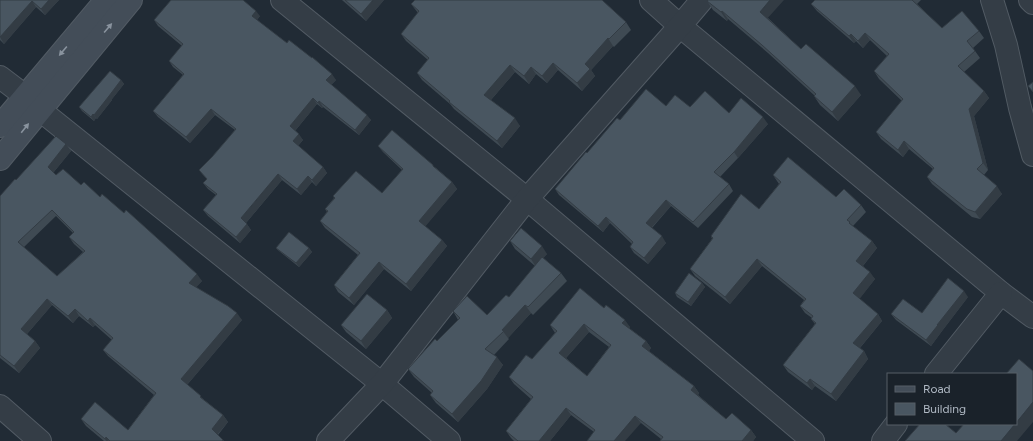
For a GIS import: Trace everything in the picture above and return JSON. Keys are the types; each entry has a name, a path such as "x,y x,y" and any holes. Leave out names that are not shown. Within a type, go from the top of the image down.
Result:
{"street":[{"path":"0,159 32,103 106,0"},
{"path":"0,126 32,103 131,0"},
{"path":"282,0 527,199 813,441"},
{"path":"651,0 680,26 1001,293 1033,317"},
{"path":"328,441 382,384 527,199 702,0"},
{"path":"992,0 1006,45 1020,108 1033,155"},
{"path":"1030,0 1033,3"},
{"path":"0,77 382,384 448,441"},
{"path":"937,373 1001,293"},
{"path":"0,406 40,441"},
{"path":"883,441 895,425"}],"building":[{"path":"0,0 49,0 41,9 32,1 0,37"},
{"path":"171,0 243,0 256,11 252,16 287,43 289,40 332,74 326,80 367,115 355,130 319,101 318,103 313,98 290,126 299,134 293,141 323,167 312,180 308,176 297,189 278,174 241,218 247,224 236,237 203,210 217,194 203,183 207,179 199,170 236,129 211,109 186,137 153,111 184,74 169,61 183,44 154,20"},
{"path":"345,0 373,0 361,14"},
{"path":"415,0 602,0 626,22 609,39 608,38 585,64 590,69 577,83 553,63 542,76 531,67 524,76 510,65 484,95 515,118 497,141 449,102 450,101 417,73 429,58 401,34 419,11 411,4"},
{"path":"770,0 760,12 801,49 806,44 855,86 832,112 814,96 816,94 762,45 722,11 721,12 707,1"},
{"path":"815,0 912,0 942,28 962,11 979,31 967,41 975,51 958,66 984,91 969,109 983,163 977,169 997,186 975,212 967,209 927,177 934,168 904,141 898,150 876,132 903,99 874,71 889,54 865,33 858,41 851,34 849,36 811,4"},
{"path":"110,71 121,80 91,117 79,107"},
{"path":"1033,82 1033,92 1028,86"},
{"path":"646,89 666,106 675,95 690,107 705,91 729,113 741,98 763,117 734,152 714,172 729,184 693,222 666,200 646,223 662,236 644,258 630,247 633,242 606,217 598,226 555,189 586,152 587,153 617,118 620,120"},
{"path":"392,130 452,182 419,221 442,240 406,284 379,262 349,298 334,285 360,253 320,221 328,211 325,209 335,198 333,196 356,171 382,193 403,169 378,146"},
{"path":"56,136 66,144 48,167 56,175 63,169 81,185 84,182 100,197 102,194 124,213 126,210 197,274 189,283 237,313 181,379 201,396 200,397 223,415 212,429 223,440 222,441 110,441 106,437 105,439 81,419 95,402 128,430 156,393 103,350 113,338 90,318 88,321 75,309 68,316 47,299 21,329 35,341 14,366 0,355 0,196 15,179 16,180","holes":["52,210 74,232 69,237 85,251 57,276 18,242"]},
{"path":"788,157 836,197 844,189 861,205 847,220 872,241 856,261 870,272 853,293 878,314 853,343 864,351 831,394 810,379 807,383 783,365 816,323 811,319 813,316 800,306 806,299 757,259 725,297 690,269 713,238 711,236 741,194 759,209 781,182 773,175"},
{"path":"521,228 542,246 531,259 510,241"},
{"path":"289,232 309,248 296,263 276,248"},
{"path":"542,257 561,273 528,307 525,305 502,330 504,331 485,349 497,357 481,381 452,414 430,395 433,391 408,369 435,339 437,341 460,318 453,311 467,296 487,315 506,295 509,297"},
{"path":"689,273 702,283 688,302 675,293"},
{"path":"948,278 964,291 926,340 891,314 903,299 922,313"},
{"path":"580,288 604,308 606,305 625,320 622,323 646,341 642,346 694,386 691,390 726,419 732,413 751,430 742,441 660,441 663,437 635,416 614,441 587,441 595,430 566,408 539,441 518,441 506,431 533,397 509,377 526,355 532,359 557,331 550,325","holes":["584,324 611,345 587,376 559,353"]},
{"path":"367,294 387,310 361,341 341,325"},
{"path":"1019,359 1033,371 1033,402 1017,422 1017,373 1007,373"},
{"path":"919,425 946,425 956,433 963,425 1014,425 1001,441 905,441"}]}
